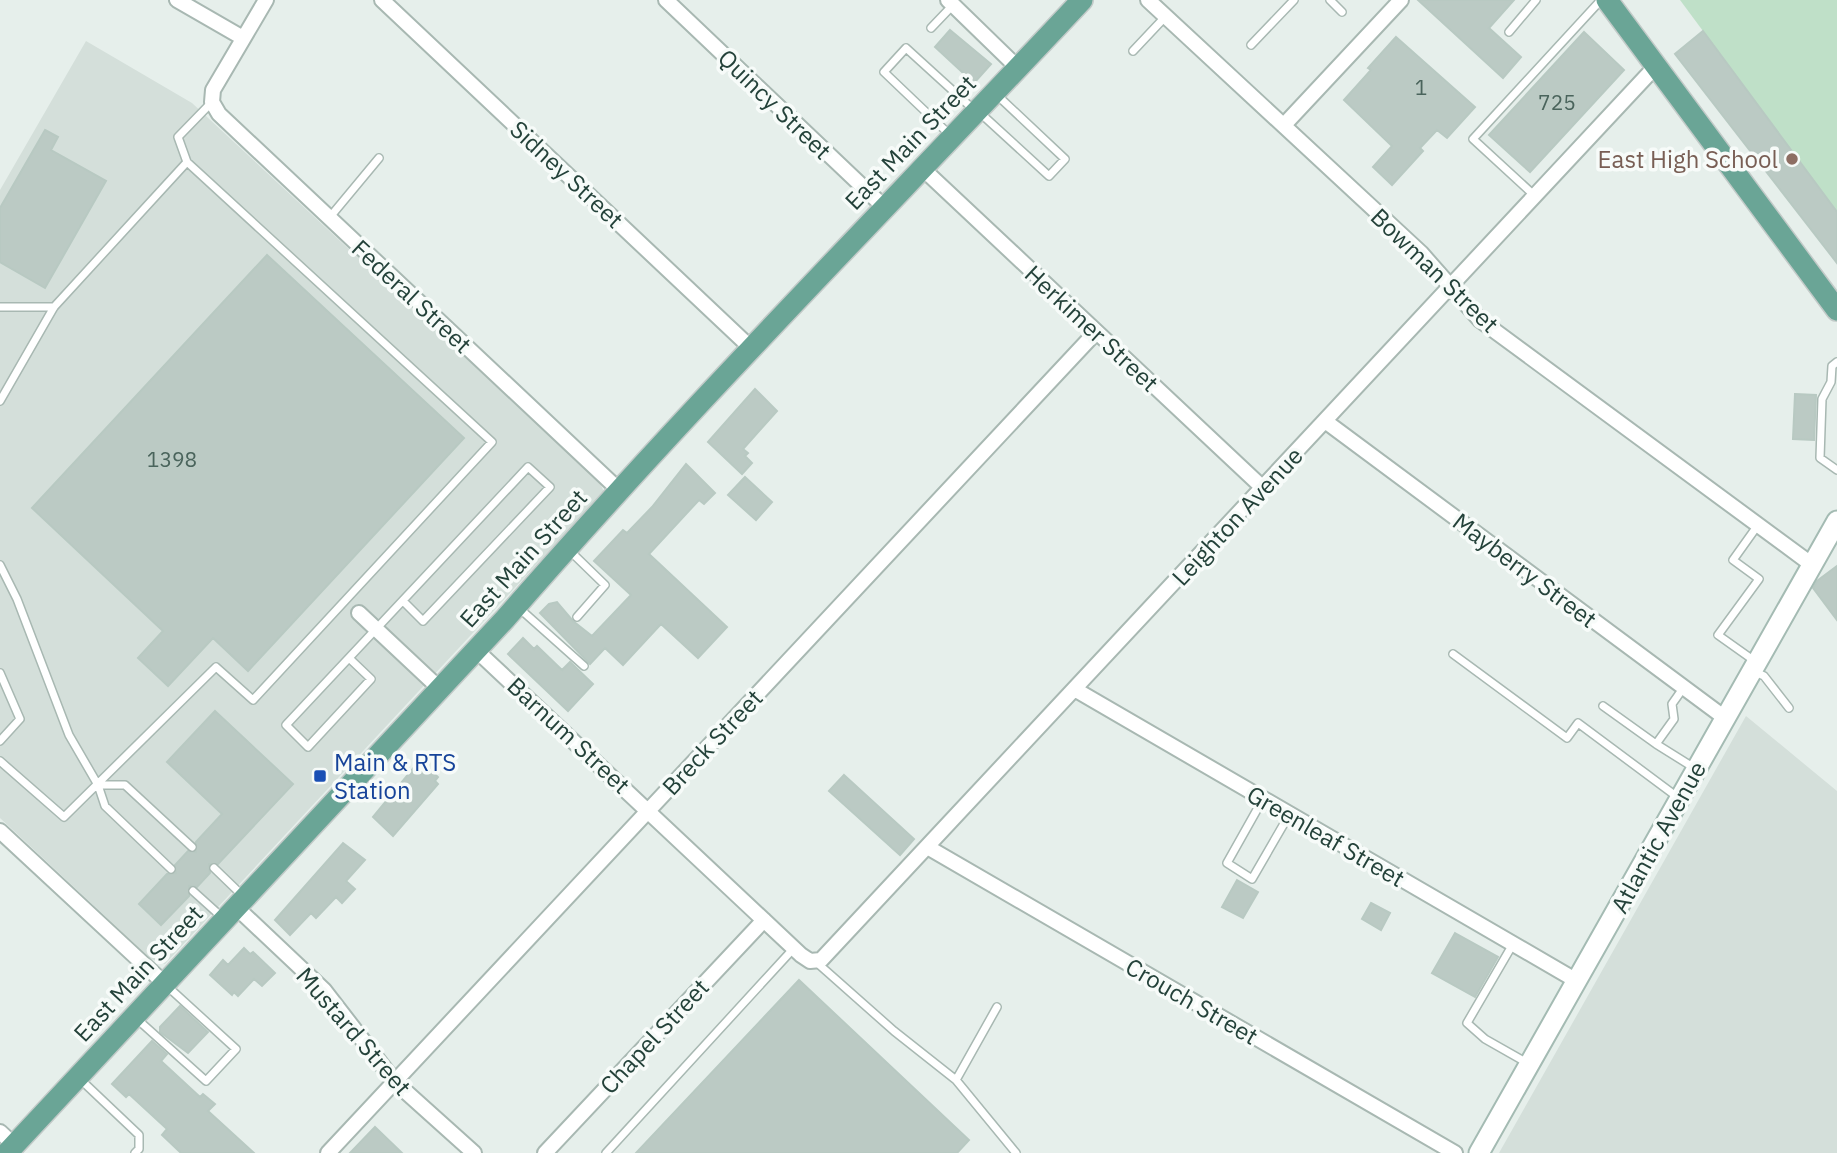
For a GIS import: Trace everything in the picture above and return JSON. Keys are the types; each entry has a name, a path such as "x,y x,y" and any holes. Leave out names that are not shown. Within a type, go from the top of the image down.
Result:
{"main road":[{"name":"East Main Street","path":"7,1143 78,1077 476,650 566,547 1082,0"},
{"path":"1607,0 1837,310"},
{"name":"Atlantic Avenue","path":"1479,1153 1837,521"}],"street":[{"path":"177,0 243,38"},
{"path":"212,99 266,0"},
{"name":"Sidney Street","path":"382,0 752,349"},
{"name":"Quincy Street","path":"666,0 884,207"},
{"name":"Bowman Street","path":"1148,0 1421,253 1480,320 1811,564"},
{"path":"1284,125 1401,0"},
{"path":"950,3 1018,68"},
{"name":"Leighton Avenue","path":"815,961 829,954 929,848 1656,66"},
{"name":"Federal Street","path":"212,99 219,114 620,491"},
{"name":"Herkimer Street","path":"922,168 1263,488"},
{"name":"Breck Street","path":"328,1153 1096,332"},
{"name":"Mayberry Street","path":"1325,421 1725,718"},
{"path":"359,613 440,689"},
{"name":"Barnum Street","path":"476,650 794,948 815,961"},
{"name":"Greenleaf Street","path":"1076,690 1577,981"},
{"path":"0,831 165,984"},
{"name":"Crouch Street","path":"929,848 1455,1153"},
{"name":"Mustard Street","path":"235,908 324,990 395,1082 474,1153"},
{"name":"Chapel Street","path":"545,1153 764,919"}],"lane":[{"path":"1251,45 1294,0"},
{"path":"1329,0 1342,12"},
{"path":"1509,32 1536,0"},
{"path":"1535,196 1473,139 1601,0"},
{"path":"932,28 950,3"},
{"path":"1133,51 1166,16"},
{"path":"952,137 884,72 906,48 1049,176 1065,159 995,92"},
{"path":"0,761 64,817 216,667 253,700 492,442 187,162 178,137 212,99"},
{"path":"329,218 379,158"},
{"path":"0,401 54,307 187,162"},
{"path":"0,307 54,307"},
{"path":"1837,362 1832,366 1831,382 1822,399 1820,458 1837,470"},
{"path":"349,658 371,680 308,747 286,725 528,467 550,487 423,621 403,601"},
{"path":"1758,525 1733,560 1759,579 1718,635 1754,666 1789,708"},
{"path":"566,547 605,585 577,617"},
{"path":"0,565 17,599 69,735 98,785 105,806 171,869"},
{"path":"345,601 359,613"},
{"path":"516,606 584,666"},
{"path":"1454,654 1567,738 1578,723 1680,799"},
{"path":"0,673 20,719 0,741"},
{"path":"1656,744 1674,719 1672,704 1684,687"},
{"path":"1603,706 1696,769"},
{"path":"98,785 125,785 192,847"},
{"path":"1263,799 1227,863 1252,878 1289,814"},
{"path":"214,868 235,908"},
{"path":"193,891 235,908"},
{"path":"1513,944 1467,1023 1485,1039 1530,1064"},
{"path":"606,1153 794,948"},
{"path":"815,961 894,1031 956,1080 973,1097 1007,1146 1016,1153"},
{"path":"134,1017 206,1081 214,1073 236,1049 165,984"},
{"path":"956,1080 997,1007"},
{"path":"78,1077 139,1135 139,1152"}],"shaded area":[{"path":"86,41 192,103 600,483 604,492 165,964 151,959 0,818 0,190"},
{"path":"1746,716 1837,791 1837,1153 1499,1153"}],"green space":[{"path":"1680,0 1837,0 1837,212"}],"building":[{"path":"1418,0 1514,0 1489,28 1521,57 1503,78"},
{"path":"950,30 991,64 974,83 935,47"},
{"path":"1703,31 1837,212 1837,263 1675,54"},
{"path":"1584,32 1624,70 1530,172 1489,135"},
{"path":"1396,37 1475,107 1447,138 1437,130 1420,148 1423,151 1392,185 1373,167 1392,146 1344,100"},
{"path":"45,130 58,137 51,150 106,181 45,288 0,262 0,208"},
{"path":"267,255 464,438 248,671 213,638 168,686 138,658 163,631 32,508"},
{"path":"755,389 777,411 743,449 748,453 745,456 752,463 742,474 708,442"},
{"path":"1795,394 1816,395 1814,440 1793,439"},
{"path":"686,464 715,493 704,504 699,500 649,554 727,627 698,658 661,624 623,665 605,648 590,664 540,613 549,604 557,602 573,621 592,636 631,595 594,561 623,530 627,533 652,507"},
{"path":"745,477 772,502 756,520 728,495"},
{"path":"1837,566 1837,620 1813,588 1817,581"},
{"path":"523,638 534,649 537,646 562,670 570,662 593,684 568,711 508,654"},
{"path":"215,711 293,784 218,864 209,864 210,873 197,887 189,886 189,896 161,925 139,904 167,874 176,873 175,865 188,851 196,852 196,842 222,814 167,762"},
{"path":"420,760 438,777 435,781 438,784 393,836 373,817"},
{"path":"844,775 914,839 900,855 829,791"},
{"path":"343,843 365,860 346,881 355,889 342,903 336,897 316,918 311,913 290,935 275,920"},
{"path":"1237,880 1258,892 1243,918 1222,907"},
{"path":"1371,903 1390,913 1381,930 1362,919"},
{"path":"1455,933 1498,957 1475,997 1432,973"},
{"path":"244,948 250,954 253,952 275,973 262,986 254,979 238,996 234,992 232,995 210,975 223,960 228,965"},
{"path":"799,980 969,1140 957,1153 636,1153"},
{"path":"180,1006 208,1032 188,1053 160,1032 160,1027"},
{"path":"152,1041 167,1054 161,1061 200,1097 203,1094 215,1104 208,1111 254,1153 181,1153 162,1135 167,1129 129,1094 126,1097 112,1084"},
{"path":"375,1127 402,1153 350,1153"}],"place":[{"name":"East High School","path":"1792,159"},
{"name":"Main & RTS Station","path":"320,776"}]}
